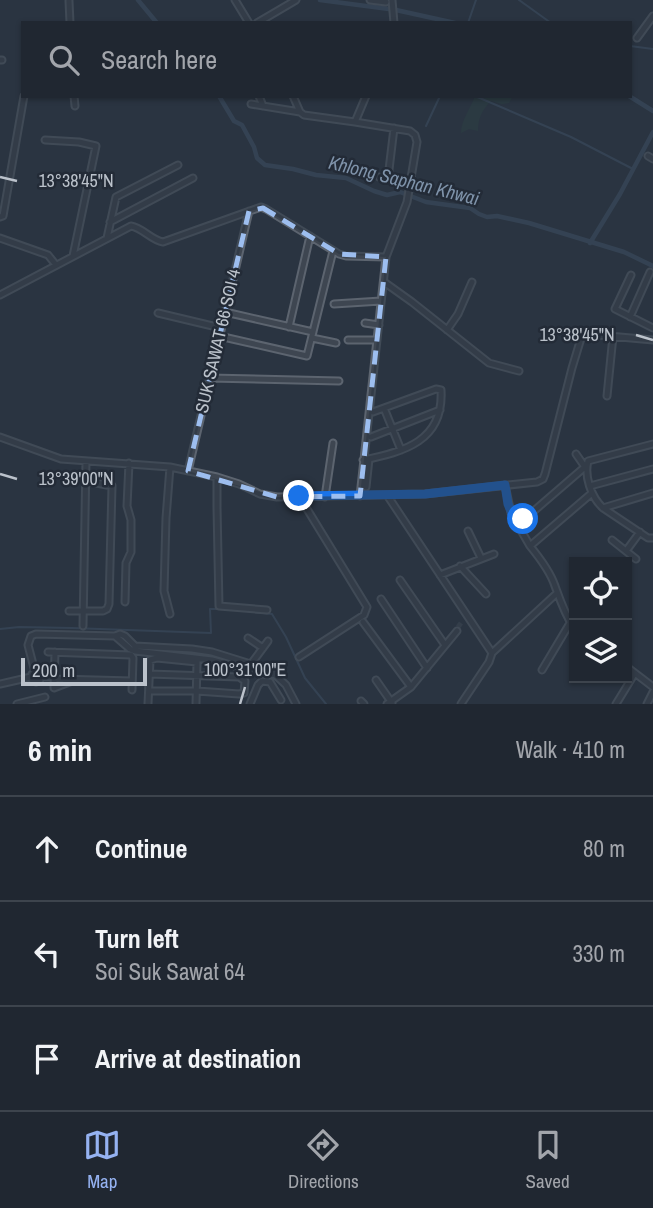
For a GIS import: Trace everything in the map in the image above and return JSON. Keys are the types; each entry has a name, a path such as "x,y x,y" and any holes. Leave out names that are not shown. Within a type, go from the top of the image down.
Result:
{"street":[{"path":"245,0 236,2 248,21"},
{"path":"260,21 296,0"},
{"path":"371,0 389,1 394,21"},
{"path":"69,1 70,21"},
{"path":"637,38 653,18"},
{"path":"0,217 4,216 24,98"},
{"path":"74,98 75,106"},
{"path":"260,98 263,106"},
{"path":"295,98 300,112"},
{"path":"355,122 365,98"},
{"path":"250,104 410,131 417,138 407,202 386,257 360,496"},
{"path":"379,177 388,178 394,128"},
{"path":"45,140 96,146 74,256"},
{"path":"107,239 116,197 178,165"},
{"path":"110,222 193,177"},
{"path":"0,295 133,226 156,241 163,242 263,208 333,251 346,256 386,257"},
{"name":"SUK SAWAT 66 SOI 4","path":"188,471 249,211"},
{"path":"289,327 310,236"},
{"path":"0,238 48,255 56,265"},
{"path":"219,336 307,356 333,251"},
{"path":"630,317 650,272"},
{"path":"631,275 615,309 653,328"},
{"path":"384,282 489,363 519,371"},
{"path":"447,330 458,314 472,282"},
{"path":"334,304 381,301"},
{"path":"225,312 289,327 336,343"},
{"path":"158,313 221,328"},
{"path":"365,323 379,325"},
{"path":"0,437 61,459 170,467 218,477 260,494 277,497 425,494 537,482 543,479 580,338 584,334 653,340"},
{"path":"607,396 613,336"},
{"path":"348,340 377,340"},
{"path":"209,378 338,381"},
{"path":"366,460 401,450 419,442 431,432 440,410 442,391 439,389 373,412"},
{"path":"384,408 401,450"},
{"path":"371,437 440,410"},
{"path":"326,497 333,443"},
{"path":"516,523 528,516 586,466 588,461 653,444"},
{"path":"576,454 586,466 591,490 597,502 648,538 653,538"},
{"path":"366,460 366,487"},
{"path":"83,626 86,461"},
{"path":"125,601 126,563 131,552 131,520 127,506 129,463"},
{"path":"170,467 164,591 170,614"},
{"path":"530,546 591,490 653,469"},
{"path":"218,477 216,507 219,606 267,610"},
{"path":"69,611 103,611 109,604 113,489 110,485 86,481"},
{"path":"505,485 508,504 516,523 553,582 569,620"},
{"path":"603,508 653,493"},
{"path":"387,495 440,575 463,624 492,653"},
{"path":"299,496 367,607 364,615 299,657"},
{"path":"468,531 481,558"},
{"path":"626,551 640,532"},
{"path":"612,540 636,559"},
{"path":"440,575 494,554"},
{"path":"460,566 486,594"},
{"path":"400,580 445,645"},
{"path":"461,704 489,662 492,653 556,594"},
{"path":"381,599 427,667"},
{"path":"363,622 411,687"},
{"path":"376,680 390,703 411,687 463,624"},
{"path":"542,670 569,630"},
{"path":"132,681 78,678 33,681 29,645 31,636 120,634 135,648 250,667 275,674 286,685 296,704"},
{"path":"248,638 263,648"},
{"path":"250,667 268,641"},
{"path":"135,648 192,649 217,653 250,667"},
{"path":"192,649 194,657"},
{"path":"78,678 54,689 52,652 131,656 132,690"},
{"path":"215,660 217,653"},
{"path":"148,704 150,660 157,658 194,661 198,665 196,704"},
{"path":"632,671 653,689 647,704"},
{"path":"617,704 635,673"},
{"path":"0,684 33,674"},
{"path":"149,674 239,677 245,681 244,693 241,694 149,691"},
{"path":"250,704 262,681 270,682 281,700"},
{"path":"18,704 45,697"}],"highlighted area":[{"path":"263,208 339,254 386,257 360,496 277,497 188,471 249,211"}],"green space":[{"path":"474,98 512,98 509,103 491,101 481,114 478,131 469,129 461,133"}],"waterway":[{"name":"Khlong Saphan Khwai","path":"138,0 155,21"},
{"path":"320,0 389,9"},
{"path":"469,21 476,0"},
{"path":"519,0 548,21"},
{"path":"396,10 446,21"},
{"path":"632,46 653,49"},
{"name":"Khlong Saphan Khwai","path":"220,98 234,121 242,125 257,158 265,165 346,178 387,195 400,192 426,202 470,208 487,217 497,216 529,223 624,252 653,266"},
{"path":"426,126 439,98"},
{"path":"480,98 571,137 633,169"},
{"path":"632,98 653,111"},
{"path":"590,243 653,132"},
{"path":"0,629 72,628 211,633 210,609 219,609"},
{"path":"238,610 272,614 305,678 326,704"}],"tunnel":[{"path":"458,627 461,623"}],"route":[{"path":"299,496 425,494 505,485 508,504 516,523 523,519"}]}
